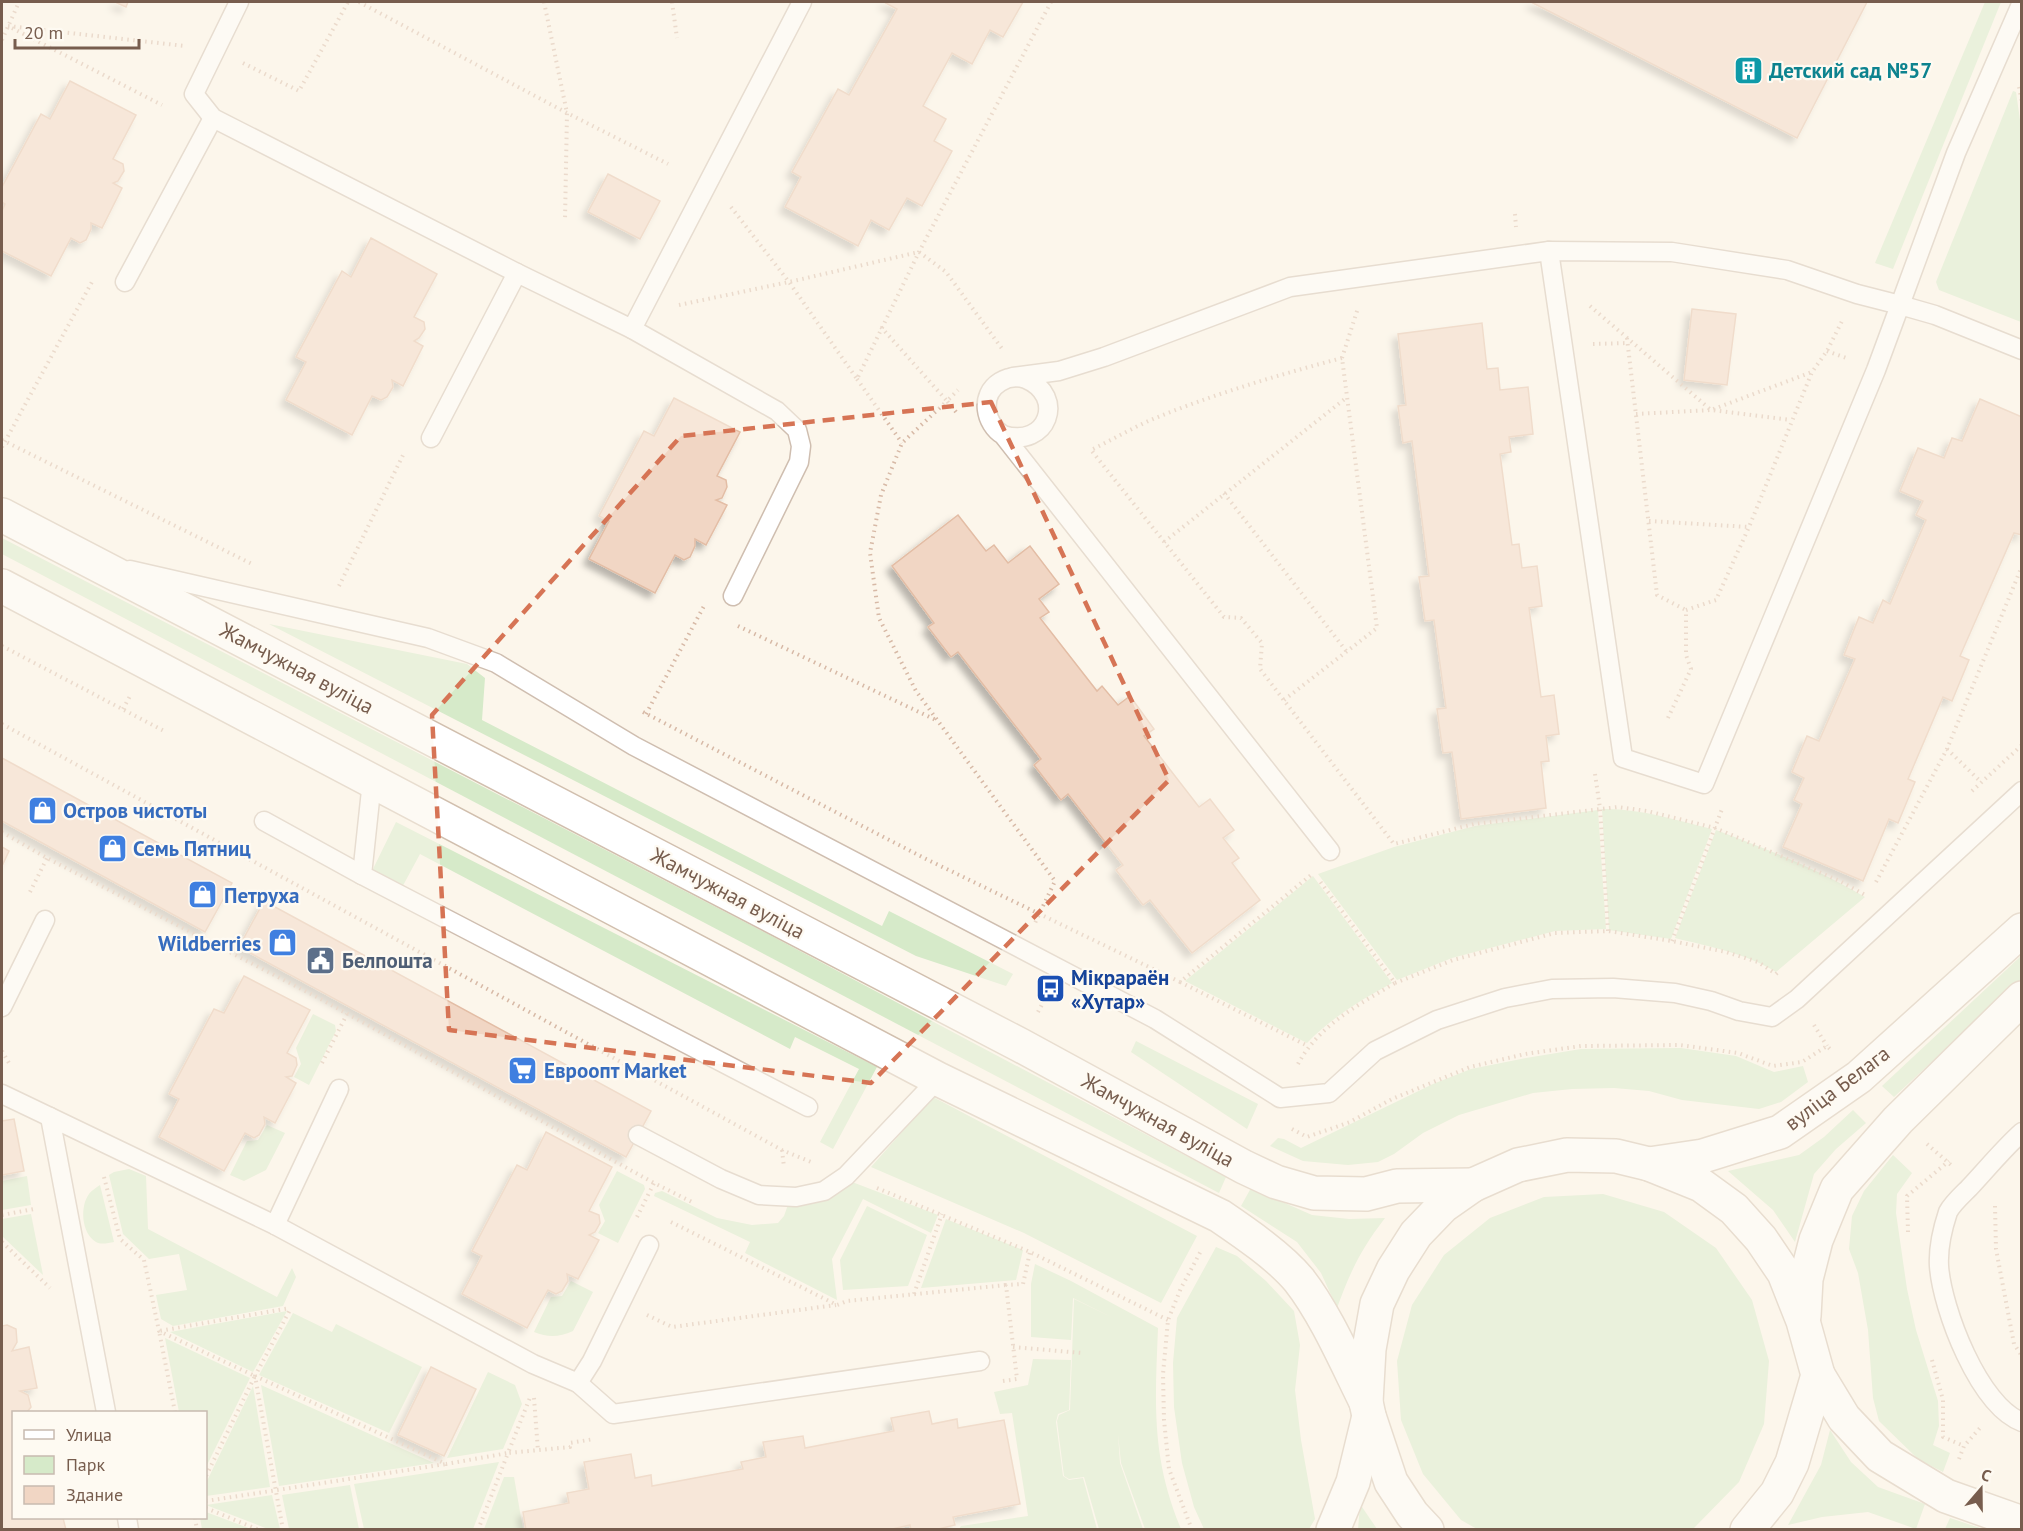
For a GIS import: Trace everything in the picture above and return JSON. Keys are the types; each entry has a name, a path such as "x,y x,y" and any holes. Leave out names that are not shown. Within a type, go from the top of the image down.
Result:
{"main road":[{"name":"Жамчужная вуліца","path":"2,515 1009,1039 1276,1182 1314,1192 1366,1194 1397,1186 1473,1185"},
{"path":"2,586 938,1079 1220,1216 1257,1242 1298,1280 1328,1327 1367,1409 1391,1482 1412,1514 1427,1530"},
{"name":"вуліца Белага","path":"1649,1164 1703,1156 1780,1132 1859,1077 2022,930"},
{"path":"1803,1320 1806,1279 1816,1240 1837,1188 1898,1119 2022,998"},
{"path":"1333,1530 1353,1482 1367,1409 1369,1349 1377,1304 1393,1270 1416,1234 1443,1206 1473,1185 1518,1165 1567,1155 1616,1156 1649,1164 1701,1185 1734,1209 1761,1239 1784,1273 1803,1320 1818,1375 1844,1418 1880,1456 1946,1496 2022,1523"},
{"path":"1748,1530 1777,1493 1792,1464 1818,1375"}],"lane":[{"path":"239,2 194,94 213,118 632,329 777,411 797,430 801,446 799,462 733,596"},
{"path":"632,329 802,2"},
{"path":"1549,251 1623,758 1704,784 1876,370 1956,153 2022,2"},
{"path":"125,282 213,118"},
{"path":"1013,377 1035,383 1047,400 1048,410 1046,419 1034,434 1014,439 995,430 988,419 986,402 994,387 1013,377 1059,371 1082,364 1290,287 1549,251 1672,252 1787,270 1857,294 1935,315 2022,350"},
{"path":"431,438 518,273"},
{"path":"1003,435 1330,851"},
{"path":"91,561 428,638 496,663 634,746 1155,1019 1280,1098 1329,1092 1375,1051 1437,1020 1505,998 1552,988 1614,988 1675,993 1739,1011 1772,1017 1797,999 2022,791"},
{"path":"362,875 372,781"},
{"path":"264,821 362,875 808,1107"},
{"path":"2,1007 45,920"},
{"path":"638,1135 721,1179 759,1195 796,1197 824,1191 846,1176 938,1079"},
{"path":"275,1225 339,1089"},
{"path":"2,1094 275,1225 533,1364 578,1383 613,1414 980,1361"},
{"path":"50,1117 106,1411"},
{"path":"2022,1132 1949,1209 1940,1239 1939,1266 1944,1296 1956,1334 1974,1373 2000,1406 2014,1419 2022,1422"},
{"path":"578,1383 592,1361 650,1245"}],"path":[{"path":"2,40 19,2"},
{"path":"8,26 216,50 299,91 348,2"},
{"path":"359,2 668,164"},
{"path":"544,2 567,112 565,220"},
{"path":"672,2 677,38"},
{"path":"856,379 1051,2"},
{"path":"8,26 162,105 204,135"},
{"path":"162,105 167,95"},
{"path":"730,207 789,282 902,444"},
{"path":"669,307 920,252"},
{"path":"920,252 946,272 1007,355"},
{"path":"2,447 3,441 96,276"},
{"path":"1588,305 1711,410"},
{"path":"1628,341 1658,595 1686,610 1716,600 1749,527 1812,372 1827,351 1843,319"},
{"path":"1588,344 1628,341"},
{"path":"1284,700 1377,628 1342,358 1215,396 1151,420 1091,450 1224,617 1241,618 1262,643 1260,669 1394,844 1474,824 1600,808 1628,808 1715,828 1754,843 1868,896 1858,904"},
{"path":"1711,410 1812,372"},
{"path":"1164,542 1347,398"},
{"path":"962,420 947,401 902,444 881,495 870,553 879,618 916,691 1055,881 1022,949"},
{"path":"1636,414 1711,410 1791,420"},
{"path":"338,588 407,446"},
{"path":"1224,493 1347,652"},
{"path":"1649,521 1749,527"},
{"path":"1884,880 1874,887 1947,749 2022,566"},
{"path":"733,596 722,619 940,721"},
{"path":"646,714 707,600"},
{"path":"1668,718 1691,669 1686,655 1686,610"},
{"path":"2,646 164,731"},
{"path":"2,724 782,1149 1030,1252 1168,1320"},
{"path":"1965,798 2022,745"},
{"path":"1947,749 1981,782"},
{"path":"2,832 346,1014 654,1183 700,1205"},
{"path":"924,858 1308,1046"},
{"path":"1180,982 1314,872 1395,983"},
{"path":"1280,1098 1308,1046 1332,1024 1395,983 1453,960 1555,933 1618,933 1672,941 1726,952 1758,962 1776,974 1785,966"},
{"path":"321,1066 346,1014"},
{"path":"1289,1127 1307,1137 1350,1122 1392,1099 1470,1067 1525,1054 1581,1046 1680,1046 1738,1053 1773,1066 1802,1062 1827,1046 1859,1077"},
{"path":"1898,1119 1948,1161"},
{"path":"102,1143 104,1182 120,1239 144,1260 175,1411"},
{"path":"782,1149 784,1196"},
{"path":"636,1218 654,1183"},
{"path":"2002,1200 1995,1206 1996,1250 2014,1344 2022,1356"},
{"path":"2,1215 34,1209"},
{"path":"914,1294 942,1214"},
{"path":"1192,1530 1170,1469 1164,1420 1163,1374 1168,1320 1181,1287 1220,1216"},
{"path":"663,1219 837,1305"},
{"path":"2,1242 50,1288"},
{"path":"621,1302 672,1327 837,1305 847,1301 1006,1285"},
{"path":"159,1331 291,1308 207,1474"},
{"path":"159,1331 446,1464"},
{"path":"1013,1347 1082,1353"},
{"path":"255,1376 283,1530"},
{"path":"207,1501 508,1453 533,1388 538,1451"},
{"path":"207,1508 259,1530"}],"highlighted area":[{"path":"991,402 1169,780 871,1083 449,1030 432,715 681,436"}],"green space":[{"path":"1985,2 2001,2 1893,269 1875,263"},
{"path":"2013,91 2016,92 2022,134 2021,322 1939,290 1936,282"},
{"path":"2,538 766,933 1226,1177 1219,1193 2,554"},
{"path":"269,624 467,664 485,678 482,720 882,926 889,911 1013,974 1006,986 916,956"},
{"path":"1602,809 1644,813 1712,829 1671,939 1609,930"},
{"path":"1598,810 1606,929 1555,931 1452,958 1397,980 1318,874 1394,847 1475,826"},
{"path":"396,822 877,1067 833,1149 820,1142 859,1069 795,1037 790,1049 420,854 399,893 373,875 373,869"},
{"path":"1716,830 1811,869 1865,897 1776,972 1740,955 1675,938"},
{"path":"1313,876 1392,983 1347,1010 1307,1043 1185,981"},
{"path":"2021,956 2021,979 1894,1097 1882,1086"},
{"path":"313,1014 335,1025 336,1031 309,1085 294,1077 301,1064 296,1048"},
{"path":"1136,1041 1258,1104 1247,1129 1131,1052"},
{"path":"1681,1048 1736,1056 1774,1072 1803,1066 1808,1082 1781,1102 1759,1109 1682,1100 1649,1091 1614,1088 1533,1093 1459,1115 1423,1133 1394,1154 1378,1162 1348,1165 1303,1161 1270,1146 1278,1138 1301,1148 1433,1084 1471,1069 1581,1049"},
{"path":"933,1097 1197,1236 1161,1303 1024,1233 871,1167"},
{"path":"1853,1110 1866,1123 1836,1149 1814,1174 1795,1242 1773,1210 1728,1171 1799,1155 1824,1137"},
{"path":"267,1125 285,1133 266,1170 244,1181 230,1175 247,1141 258,1140"},
{"path":"1893,1155 1912,1173 1897,1194 1896,1213 1907,1289 1916,1330 1938,1401 1939,1426 1933,1445 1950,1453 1943,1472 1918,1459 1879,1421 1873,1398 1868,1330 1858,1273 1849,1249 1852,1216 1864,1191"},
{"path":"129,1169 146,1176 148,1229 277,1297 292,1268 296,1277 283,1306 173,1326 161,1319 156,1295 187,1290 179,1254 149,1259 123,1234 109,1175"},
{"path":"617,1171 644,1185 645,1189 618,1243 598,1233 605,1221 599,1205"},
{"path":"27,1176 31,1205 2,1210 2,1181"},
{"path":"847,1180 938,1215 931,1233 863,1199 832,1259 837,1300 745,1253 750,1242 654,1196 655,1193 662,1191 717,1218 752,1225 778,1223 784,1216 789,1202"},
{"path":"100,1185 114,1242 102,1244 91,1238 87,1232 83,1212 86,1199"},
{"path":"1251,1188 1312,1215 1349,1219 1385,1218 1357,1261 1337,1308 1321,1273 1297,1242 1241,1206"},
{"path":"1603,1194 1664,1212 1716,1248 1752,1300 1769,1361 1764,1424 1739,1482 1693,1529 1477,1529 1461,1520 1423,1474 1401,1420 1397,1361 1412,1305 1444,1255 1490,1218 1544,1197"},
{"path":"867,1206 927,1235 908,1286 843,1290 840,1260"},
{"path":"31,1214 43,1275 2,1236 2,1219"},
{"path":"946,1219 1023,1250 1016,1280 921,1288"},
{"path":"1216,1247 1237,1256 1266,1281 1294,1311 1300,1345 1295,1390 1315,1519 1309,1529 1204,1529 1194,1507 1182,1463 1174,1407 1173,1363 1177,1318"},
{"path":"1035,1264 1158,1328 1157,1430 1164,1478 1181,1529 1145,1529 1121,1463 1118,1434 1120,1463 1143,1529 1099,1529 1084,1477 1069,1479 1064,1476 1057,1421 1059,1415 1070,1410 1074,1299 1111,1317 1073,1298 1071,1340 1031,1337 1031,1284"},
{"path":"571,1281 593,1292 573,1331 554,1336 534,1332 551,1297 562,1296"},
{"path":"287,1311 253,1372 170,1332"},
{"path":"293,1313 332,1332 336,1324 422,1367 389,1433 259,1375"},
{"path":"165,1338 250,1378 207,1465 207,1411 179,1411"},
{"path":"1033,1359 1071,1360 1069,1410 1058,1414 1056,1422 1063,1476 1069,1480 1083,1478 1097,1529 959,1529 961,1526 1028,1516 1012,1413 1000,1414 994,1392 1028,1385"},
{"path":"488,1372 515,1385 522,1404 503,1449 447,1458"},
{"path":"261,1385 434,1463 279,1486"},
{"path":"253,1386 270,1487 207,1496 207,1481"},
{"path":"1830,1430 1851,1462 1878,1487 1925,1504 1916,1529 1868,1512 1822,1517 1788,1525 1821,1465"},
{"path":"499,1462 473,1529 364,1529 354,1484"},
{"path":"504,1477 514,1477 523,1529 484,1529"},
{"path":"350,1485 359,1529 289,1529 282,1495"},
{"path":"272,1495 280,1529 268,1529 207,1505"},
{"path":"1360,1504 1377,1529 1358,1530"},
{"path":"207,1512 251,1529 202,1529 200,1519 207,1519"},
{"path":"1950,1518 1983,1529 1945,1529"}],"building":[{"path":"115,2 128,2 126,7"},
{"path":"884,2 1023,2 1003,37 990,30 972,64 952,53 923,106 946,119 934,141 952,151 922,206 907,198 889,230 871,220 858,246 785,207 801,177 792,172 838,89 849,95 897,9"},
{"name":"Детский сад №57","path":"1531,2 1867,2 1797,138"},
{"path":"70,81 136,115 113,159 123,164 124,171 118,181 113,183 122,188 102,228 91,223 86,240 80,243 71,238 51,276 2,251 2,211 5,204 2,202 2,187 41,114 50,119"},
{"path":"608,174 660,201 640,239 588,212"},
{"path":"371,238 437,274 414,317 424,322 425,329 414,341 423,346 403,386 392,380 393,387 387,397 381,400 372,396 352,435 286,400 306,362 296,357 342,271 351,277"},
{"path":"1692,309 1736,314 1727,385 1684,380"},
{"path":"1482,323 1487,369 1498,368 1500,390 1528,387 1533,434 1509,437 1511,452 1500,454 1512,545 1519,544 1522,568 1537,566 1542,606 1529,608 1541,697 1554,695 1559,734 1546,736 1549,761 1541,762 1546,808 1461,819 1452,752 1443,753 1437,709 1446,708 1434,620 1425,621 1419,577 1429,576 1412,441 1403,443 1398,406 1406,405 1398,334"},
{"path":"674,398 740,432 717,476 726,480 727,487 722,498 716,500 727,505 706,545 695,539 695,546 690,557 684,560 675,555 655,593 589,559 609,521 599,516 644,431 654,436"},
{"path":"1980,399 2022,417 2022,535 2014,533 1960,656 1969,660 1952,701 1943,697 1908,779 1915,782 1898,823 1889,819 1863,881 1783,847 1802,804 1794,800 1804,778 1792,772 1807,736 1819,741 1855,659 1844,655 1859,617 1873,623 1883,600 1890,604 1926,520 1916,515 1923,501 1900,491 1918,448 1944,458 1952,438 1962,441"},
{"path":"958,515 986,551 994,545 1008,563 1030,546 1059,584 1039,599 1049,612 1040,618 1097,691 1102,686 1118,705 1130,696 1154,729 1144,736 1199,807 1210,799 1234,830 1223,838 1239,858 1232,863 1260,900 1192,953 1150,900 1143,905 1116,870 1123,865 1068,794 1061,800 1034,765 1041,759 958,652 951,657 928,627 934,623 892,566"},
{"path":"2,758 232,883 205,932 2,821"},
{"path":"2,847 9,851 2,866"},
{"path":"264,901 651,1111 626,1157 239,947"},
{"path":"244,976 310,1010 287,1053 296,1058 297,1065 292,1076 286,1077 296,1083 275,1123 264,1117 265,1124 259,1135 254,1138 245,1133 224,1171 159,1137 179,1099 169,1094 214,1009 224,1013"},
{"path":"14,1119 24,1171 2,1175 2,1121"},
{"path":"546,1132 612,1167 589,1211 599,1215 600,1223 595,1232 589,1235 599,1240 578,1279 567,1274 568,1281 562,1291 556,1294 548,1290 527,1328 462,1294 482,1256 472,1251 517,1165 527,1170"},
{"path":"7,1325 16,1329 17,1342 12,1351 29,1347 37,1388 20,1391 28,1395 31,1407 28,1411 12,1411 12,1519 63,1519 66,1530 2,1530 2,1326"},
{"path":"431,1367 476,1389 444,1456 398,1435"},
{"path":"929,1411 932,1424 957,1419 958,1428 1004,1420 1020,1504 953,1517 955,1525 934,1530 911,1530 910,1525 888,1530 526,1530 523,1512 569,1503 567,1493 589,1489 584,1462 631,1454 635,1478 651,1475 652,1486 743,1469 741,1462 766,1457 763,1442 803,1436 805,1448 894,1431 891,1418"}],"place":[{"name":"Детский сад №57","path":"1748,70"},
{"name":"Остров чистоты","path":"42,810"},
{"name":"Семь Пятниц","path":"112,848"},
{"name":"Петруха","path":"203,895"},
{"name":"Wildberries","path":"282,943"},
{"name":"Белпошта","path":"321,960"},
{"name":"Мікрараён «Хутар»","path":"1050,989"},
{"name":"Евроопт Market","path":"523,1070"}]}
